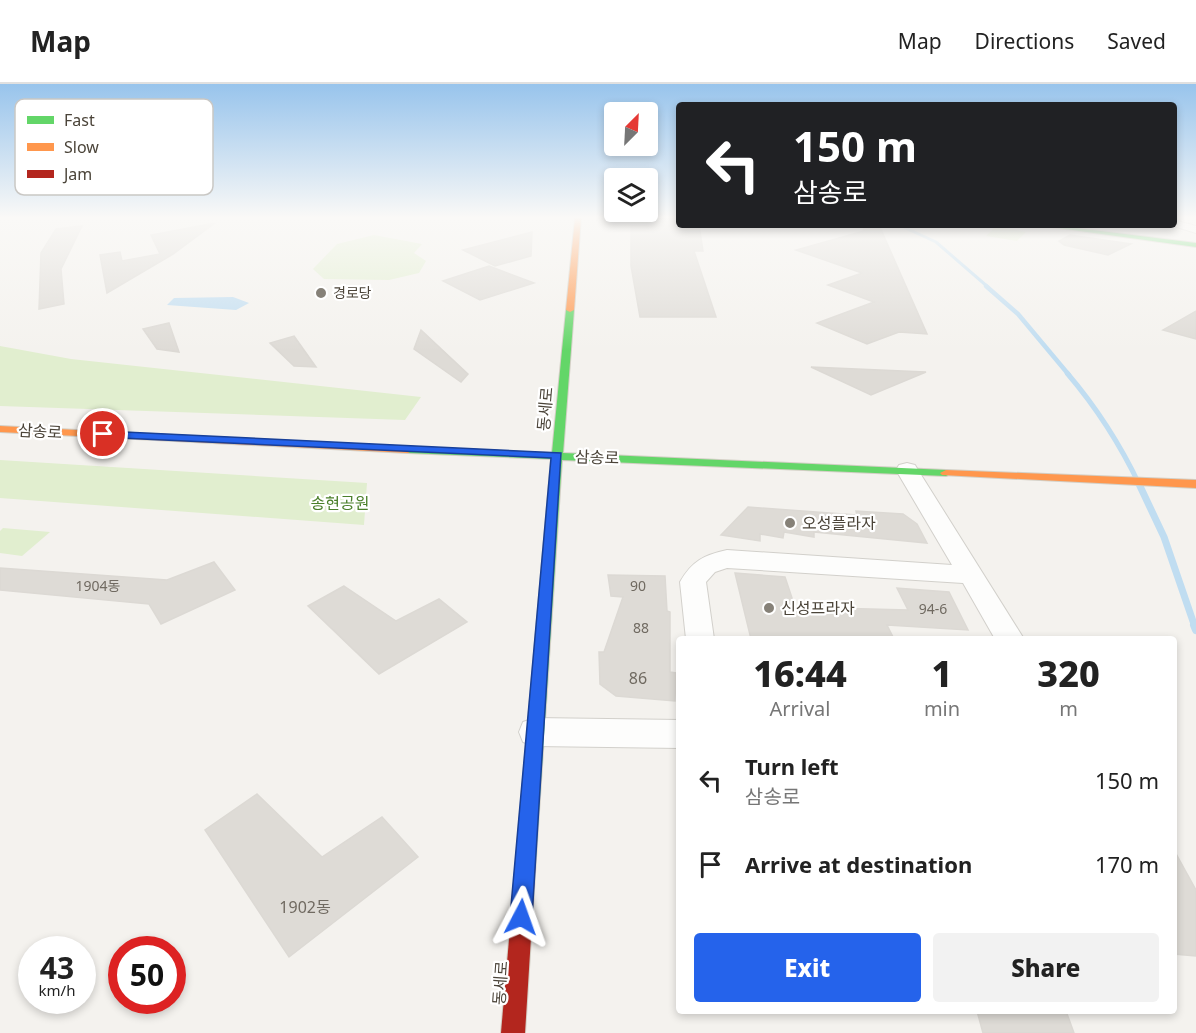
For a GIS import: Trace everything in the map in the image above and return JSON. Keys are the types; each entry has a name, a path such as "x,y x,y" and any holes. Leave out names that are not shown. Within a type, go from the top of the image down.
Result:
{"main road":[{"name":"동세로","path":"513,1033 535,732 574,262"},
{"name":"삼송로","path":"0,429 1196,484"}],"street":[{"path":"907,471 1008,636"},
{"path":"700,636 693,582 705,565 717,561 971,575"},
{"path":"535,732 676,734"}],"green space":[{"path":"319,262 425,262 419,273 389,280 324,279 313,269"},
{"path":"0,346 71,359 421,397 405,420 0,406"},
{"name":"송현공원","path":"0,460 367,483 364,525 0,498"},
{"path":"3,528 50,532 22,556 0,553 0,531"}],"water":[{"path":"233,297 249,303 236,310 167,305 174,298"}],"building":[{"path":"41,262 64,262 61,269 64,304 39,309"},
{"path":"101,262 159,262 107,293"},
{"path":"488,262 508,262 495,266"},
{"path":"631,262 698,262 716,317 640,317"},
{"path":"831,262 895,262 927,334 899,332 867,344 817,323 874,302 828,285 862,273"},
{"path":"489,266 534,283 480,300 443,281"},
{"path":"1196,311 1196,339 1163,330"},
{"path":"169,323 179,352 157,349 143,329"},
{"path":"421,330 468,374 461,382 414,349"},
{"path":"294,336 316,367 294,366 270,343"},
{"path":"811,367 926,372 871,395"},
{"name":"오성플라자","path":"748,507 857,515 856,511 903,514 917,524 927,543 814,532 814,537 784,532 783,538 760,534 760,541 721,535"},
{"path":"214,562 235,590 161,624 149,604 0,590 0,568 167,580"},
{"path":"735,573 785,577 795,607 908,610 897,588 949,592 968,630 887,625 892,636 750,636"},
{"path":"608,575 665,576 667,611 670,612 670,672 676,673 675,701 616,696 600,684 599,652 604,652 623,597 611,596"},
{"path":"344,586 396,621 439,599 467,622 379,674 308,606"},
{"path":"257,794 322,857 382,817 418,857 289,957 205,830"},
{"path":"1177,855 1196,890 1196,956 1177,954"},
{"path":"978,1014 1067,1014 1074,1033 983,1033"}],"waterway":[{"path":"959,262 988,287"},
{"path":"986,286 1018,314 1069,375"},
{"path":"1067,373 1107,427 1140,485"},
{"path":"1140,485 1164,537 1195,627"},
{"path":"1194,625 1196,630"}],"traffic: fast":[{"path":"526,858 549,544 570,310"},
{"path":"408,450 946,473"}],"traffic: slow":[{"path":"570,310 574,262"},
{"path":"0,429 408,450"},
{"path":"946,473 1196,484"}],"traffic: jam":[{"path":"513,1033 526,858"}],"place":[{"name":"경로당","path":"321,293"},
{"name":"오성플라자","path":"790,523"},
{"name":"신성프라자","path":"769,608"}],"route":[{"path":"103,434 557,455 521,917"}]}
